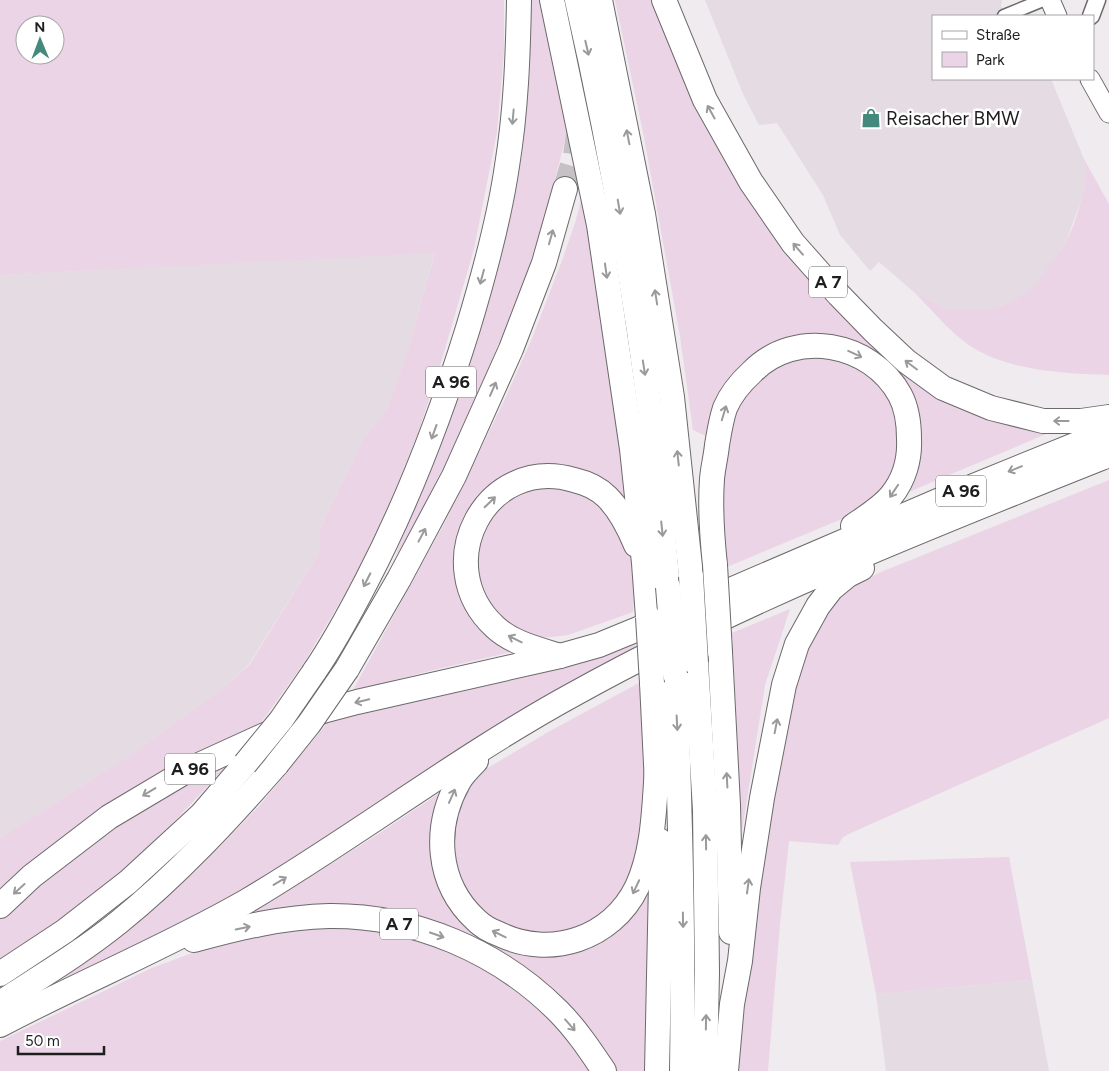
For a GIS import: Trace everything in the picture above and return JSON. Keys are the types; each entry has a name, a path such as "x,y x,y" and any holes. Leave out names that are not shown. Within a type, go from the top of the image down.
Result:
{"highway":[{"name":"A 96","path":"0,974 65,931 128,882 202,814 280,720 314,672 353,607 392,532 431,438 454,373 492,241 507,167 517,69 519,0"},
{"path":"552,0 600,225 632,449 644,563 657,768 661,882 657,1071"},
{"path":"577,0 601,107 621,219 650,411 668,587 680,810 684,969 682,1071"},
{"path":"600,0 643,214 667,368 691,576 705,810 707,972 705,1071"},
{"name":"A 7","path":"664,0 705,100 751,182 793,244 839,295 906,361 944,388 991,408 1043,421 1081,421 1109,417"},
{"path":"0,1003 119,922 180,868 231,817 309,724 347,669 399,579 454,476 511,349 544,263 565,189"},
{"name":"A 96","path":"732,1004 728,805 712,525 712,478 720,427 726,408 739,384 760,364 773,356 796,346 821,345 845,350 867,360 890,381 900,396 904,407 909,426 910,446 903,477 892,495 878,509 814,553"},
{"name":"A 96","path":"0,906 32,876 109,817 162,784 227,751 289,724 323,712 394,693 560,656 632,633 814,553 1109,432"},
{"name":"A 96","path":"0,1025 221,915 301,868 498,739 576,693 749,605 1109,455"},
{"path":"560,656 524,644 505,634 489,620 476,602 466,570 466,550 473,525 488,504 507,488 534,478 559,476 586,484 599,490 624,518 644,563"},
{"path":"726,1071 732,1004 740,962 748,888 762,798 784,685 797,644 818,606 831,589 848,575 930,528"},
{"name":"A 96","path":"498,739 459,780 443,820 444,867 449,882 477,921 494,932 512,940 544,945 562,944 576,941 601,929 614,919 637,887 645,865 653,823 657,768"},
{"name":"A 7","path":"145,954 218,933 292,918 352,916 410,926 448,939 475,951 514,973 558,1011 579,1035 604,1071"}],"main road":[{"path":"1050,0 1058,15"},
{"path":"1091,80 1109,113"}],"street":[{"path":"1006,15 1043,0"},
{"path":"1091,15 1097,0"}],"shaded area":[{"path":"705,0 1002,0 1001,6 1006,15 932,15 932,80 1051,80 1084,159 1086,178 1082,198 1065,244 1036,286 1011,302 987,310 949,310 915,293 879,262 870,271 840,235 823,195 777,123 759,125 743,94"},
{"path":"435,252 406,356 387,408 364,438 320,529 320,550 249,664 227,685 135,752 0,838 0,275"},
{"path":"1032,980 1049,1071 886,1071 876,994"}],"green space":[{"path":"0,0 504,0 504,51 497,132 474,249 440,366 418,433 387,511 356,575 302,666 257,728 0,894 0,838 135,752 227,685 250,664 320,550 320,529 364,438 387,408 406,356 435,253 0,275"},
{"path":"530,0 544,0 570,120 547,211 514,311 497,347 460,440 415,530 395,556 465,380 504,247 523,149 530,69"},
{"path":"615,0 657,0 707,119 903,368 1058,429 904,494 913,474 885,365 787,341 708,437 693,430 680,336 644,137"},
{"path":"1084,159 1109,204 1109,375 1032,368 1012,364 976,350 943,323 915,293 949,310 987,310 1011,302 1035,286 1065,244 1074,224 1086,178"},
{"path":"583,193 629,504 522,473 458,566 520,650 425,672 352,692 445,522 505,399 533,336 563,258"},
{"path":"816,354 852,362 886,389 901,422 899,466 873,506 722,569 718,493 736,404 765,369"},
{"path":"1109,480 1109,718 853,832 843,837 838,845 789,841 768,1071 738,1071 768,825 789,703 804,652 823,615 847,589 881,572"},
{"path":"561,483 602,500 632,554 635,587 633,612 568,635 543,638 515,631 485,603 474,568 484,522 515,491"},
{"path":"790,609 765,685 742,831 732,633"},
{"path":"635,641 635,653 238,897 47,990 137,923 195,872 260,805 332,717"},
{"path":"639,683 647,756 642,853 611,911 552,938 507,930 471,905 449,853 460,795 481,772 550,731"},
{"path":"235,756 181,814 125,869 74,911 0,962 0,917 95,837"},
{"path":"450,786 444,892 555,953 652,879 651,1071 612,1071 463,937 246,917 374,837"},
{"path":"1009,857 1032,980 876,994 850,862"},
{"path":"371,926 473,958 549,1013 595,1071 0,1071 0,1041 152,968 203,949 284,927"}],"tunnel":[{"path":"565,189 575,155 589,61"}],"place":[{"name":"Reisacher BMW","path":"871,118"}]}
